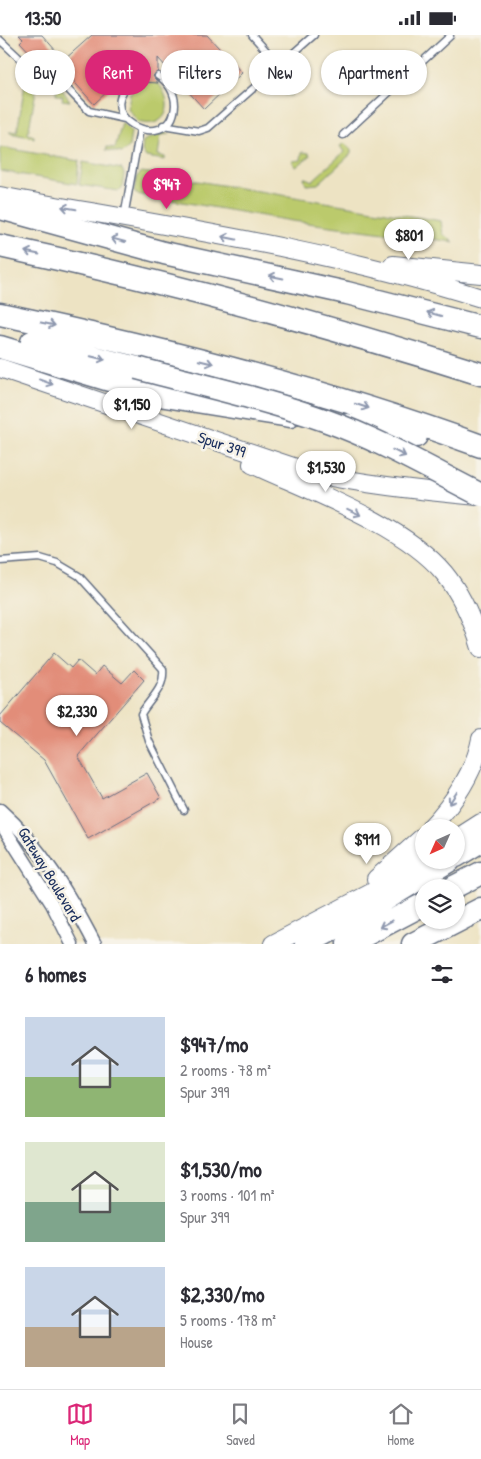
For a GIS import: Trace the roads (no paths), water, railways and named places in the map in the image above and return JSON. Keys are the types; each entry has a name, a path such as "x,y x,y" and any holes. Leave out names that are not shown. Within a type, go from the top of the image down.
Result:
{"highway":[{"path":"0,208 164,253 347,293 481,327"},
{"path":"0,246 97,267 306,321 481,374"},
{"path":"97,267 164,273 215,285 384,329 481,359"},
{"path":"0,314 210,363 339,399 481,446"},
{"path":"0,334 267,402 327,421 365,436 481,496"},
{"path":"0,347 158,395 217,406 400,433 481,451"},
{"path":"465,851 481,841"},
{"path":"306,944 361,914 435,869"},
{"path":"465,881 481,873"},
{"path":"348,944 415,908"},
{"path":"413,944 481,909"}],"main road":[{"path":"0,196 123,218 328,259 434,283 481,298"},
{"path":"328,259 481,274"},
{"name":"Spur 399","path":"0,368 21,373 274,462 337,479 407,490 481,496"},
{"path":"184,431 365,517 399,535 421,551 444,573 460,597 473,622 481,648"},
{"path":"437,819 453,799 469,773 481,739"},
{"path":"465,833 481,823"},
{"path":"333,913 350,895 376,879 415,844"},
{"path":"273,944 333,913 415,864"}],"street":[{"name":"Gateway Boulevard","path":"0,810 15,823 36,848 59,881 95,944"},
{"name":"Gateway Boulevard","path":"0,822 52,904 72,944"}],"lane":[{"path":"252,35 266,50"},
{"path":"298,50 314,35"},
{"path":"343,135 450,36"},
{"path":"0,40 30,67 56,76 89,111 125,119 140,129 151,130 164,125 199,131 208,128 249,93"},
{"path":"158,76 170,88 174,98 172,114 164,125"},
{"path":"122,95 120,105 125,119"},
{"path":"123,218 140,129"},
{"path":"0,561 40,558 57,563 78,576 163,669 164,679 161,687 141,714 149,741 184,810"}]}
